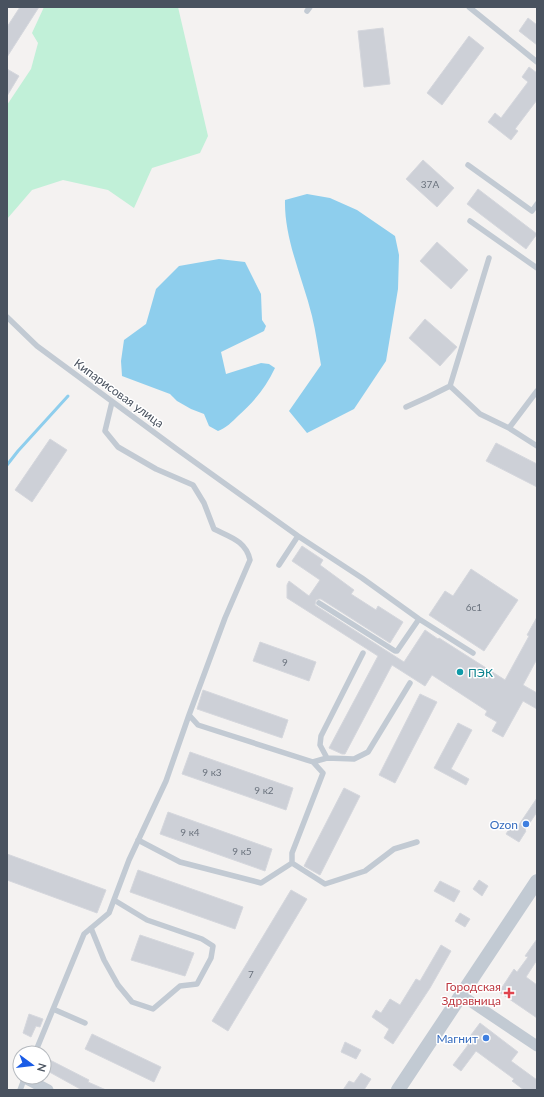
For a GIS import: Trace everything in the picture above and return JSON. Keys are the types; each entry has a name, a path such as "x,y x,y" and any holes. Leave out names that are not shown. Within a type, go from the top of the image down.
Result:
{"street":[{"path":"398,1090 537,881"},
{"path":"461,995 537,1046"},
{"path":"38,1085 48,1090"}],"lane":[{"path":"469,7 537,62"},
{"path":"468,164 532,211 537,204"},
{"path":"470,221 537,268"},
{"path":"406,407 450,386 489,258"},
{"name":"Кипарисовая улица","path":"7,317 37,346 178,450 298,536 362,578 419,619 473,653"},
{"path":"450,386 480,414 509,428 537,446"},
{"path":"509,428 537,391"},
{"path":"38,1045 84,934 109,913 129,860 166,781 225,618 250,560 248,552 238,541 214,529 204,503 192,485 156,469 118,447 105,431 112,402"},
{"path":"279,565 298,536"},
{"path":"319,603 395,651 397,651 419,619"},
{"path":"327,758 320,745 321,736 363,652"},
{"path":"313,762 327,758 354,759 368,752 410,683"},
{"path":"189,715 198,725 313,762 323,773 292,853 292,863"},
{"path":"138,840 180,862 261,883 292,863"},
{"path":"292,863 325,884 365,871 394,849 418,842"},
{"path":"91,928 104,960 118,985 132,1002 153,1009 180,986 197,984 211,958 213,946 202,939 147,920 114,900"},
{"path":"53,1009 85,1023"}],"green space":[{"path":"44,7 178,7 208,136 200,153 152,168 134,208 108,190 63,180 32,190 7,219 7,105 31,69 38,43 32,33"}],"water":[{"path":"307,194 330,198 357,210 395,236 399,255 398,289 386,361 354,409 307,433 289,411 321,365 312,316 291,244 285,200"},
{"path":"219,259 245,262 261,294 262,320 266,326 264,331 221,352 226,374 261,363 269,364 275,368 268,382 254,400 231,423 218,431 209,426 204,414 177,401 170,394 122,376 121,361 124,340 146,324 156,289 179,266"}],"building":[{"path":"20,7 39,7 7,57 7,27"},
{"path":"528,18 537,25 537,45 519,31"},
{"path":"383,28 390,84 364,87 358,31"},
{"path":"469,36 484,48 442,105 427,93"},
{"path":"529,67 537,73 537,100 515,129 518,131 511,140 488,122 495,113 501,118 528,82 522,77"},
{"path":"7,69 19,76 7,96"},
{"path":"423,160 454,188 437,207 406,179"},
{"path":"478,189 537,234 526,249 467,204"},
{"path":"437,242 468,270 451,289 420,261"},
{"path":"425,319 457,347 440,366 409,338"},
{"path":"50,439 67,450 32,502 15,490"},
{"path":"496,443 537,464 537,487 486,461"},
{"path":"302,546 323,560 320,565 354,590 351,594 376,610 378,606 403,622 390,643 321,599 316,600 315,605 404,662 425,630 505,680 529,636 527,635 537,617 537,659 523,685 537,693 537,709 523,701 503,737 492,731 497,722 485,715 487,711 432,675 425,686 392,665 345,754 329,748 378,656 287,598 287,585 289,581 309,596 320,580 292,561"},
{"path":"471,569 518,600 484,651 429,615 445,591 453,596"},
{"path":"260,642 316,662 309,681 253,661"},
{"path":"203,690 288,720 282,738 197,709"},
{"path":"420,694 437,702 395,783 379,775"},
{"path":"458,723 472,730 451,769 469,779 466,785 434,768"},
{"path":"190,752 293,788 286,810 182,774"},
{"path":"344,788 360,796 320,875 304,866"},
{"path":"537,798 537,812 519,842 506,834 513,823 518,826"},
{"path":"168,812 272,849 265,871 160,834"},
{"path":"7,854 106,890 97,913 7,880"},
{"path":"138,870 243,907 235,929 130,892"},
{"path":"479,880 488,886 482,896 473,889"},
{"path":"440,881 460,891 454,902 434,891"},
{"path":"291,890 307,899 228,1031 212,1021"},
{"path":"460,913 470,919 465,927 455,921"},
{"path":"140,935 194,953 185,976 131,960"},
{"path":"537,939 537,960 526,977 537,985 537,1018 499,992 514,969 517,972 528,957 525,956"},
{"path":"441,945 451,951 430,988 393,1044 384,1038 389,1029 372,1017 376,1010 381,1013 390,999 400,1005 416,979 420,981"},
{"path":"29,1014 43,1019 40,1027 36,1026 31,1037 23,1033"},
{"path":"480,1023 518,1052 511,1061 537,1080 537,1090 524,1090 512,1081 514,1079 476,1051 461,1071 453,1065 468,1045 465,1043"},
{"path":"92,1034 161,1067 154,1082 85,1049"},
{"path":"345,1042 361,1050 356,1059 341,1052"},
{"path":"52,1061 89,1080 88,1082 106,1090 82,1090 52,1073"},
{"path":"361,1073 371,1079 364,1090 343,1090 349,1081 354,1083"}],"waterway":[{"path":"7,465 68,396"}],"place":[{"name":"ПЭК","path":"460,672"},
{"name":"Ozon","path":"526,824"},
{"name":"Городская Здравница","path":"509,993"},
{"name":"Магнит","path":"486,1038"}]}
